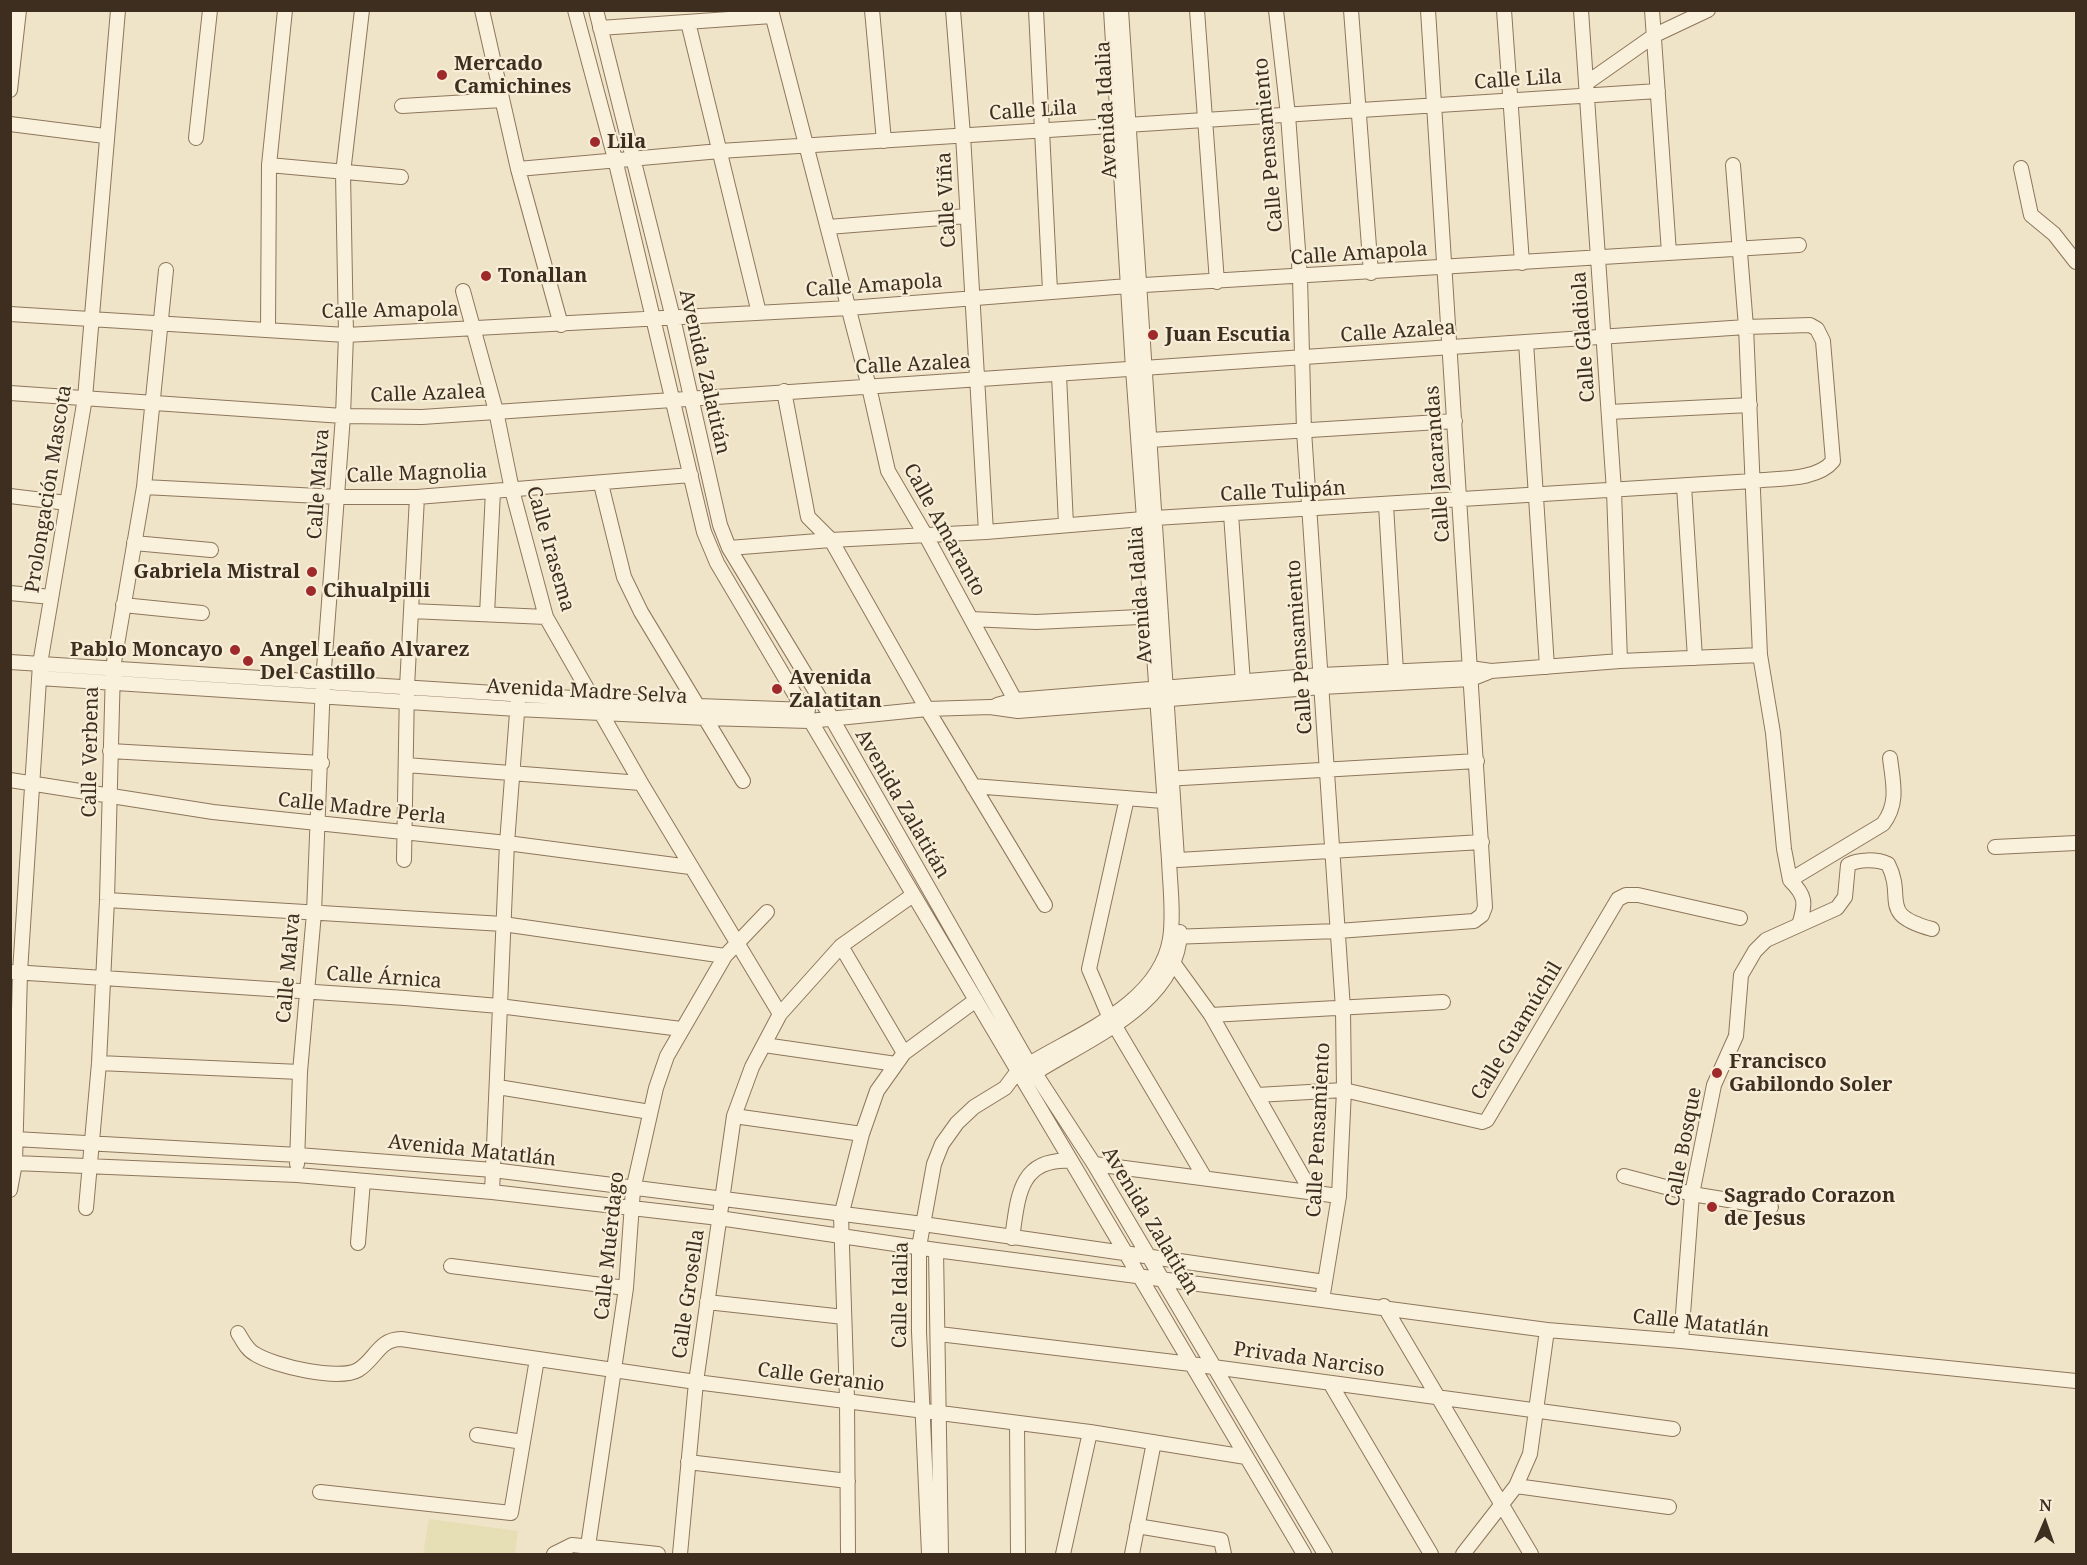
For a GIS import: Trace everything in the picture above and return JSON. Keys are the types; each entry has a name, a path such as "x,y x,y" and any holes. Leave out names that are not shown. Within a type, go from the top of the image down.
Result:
{"street":[{"path":"10,90 19,10"},
{"name":"Prolongación Mascota","path":"10,1190 15,1163 15,972 40,671 85,398 105,136 118,10"},
{"path":"196,138 210,10"},
{"path":"268,330 269,165 285,10"},
{"name":"Calle Malva","path":"297,1175 300,1072 314,913 322,763 323,682 343,416 346,335 343,173 362,10"},
{"path":"482,10 518,169 561,325"},
{"name":"Avenida Zalatitán","path":"575,10 615,159 704,532 717,563 976,1000 1094,1164 1325,1554"},
{"name":"Avenida Zalatitán","path":"596,10 673,318 689,398 720,525 729,548 834,715 1026,1072 1070,1161 1304,1554"},
{"path":"872,10 884,141"},
{"name":"Calle Viña","path":"953,10 963,135 986,532"},
{"path":"1036,10 1044,130 1050,291"},
{"name":"Avenida Idalia","path":"1026,1072 1141,1005 1155,990 1169,958 1175,936 1178,860 1167,779 1123,125 1111,10"},
{"name":"Avenida Idalia","path":"1121,10 1123,125"},
{"path":"1197,10 1217,282"},
{"name":"Calle Pensamiento","path":"1276,10 1288,115 1300,277 1304,431 1343,1009 1344,1090 1339,1196 1324,1282"},
{"path":"1351,10 1371,273"},
{"name":"Calle Jacarandas","path":"1338,931 1474,921 1482,915 1485,907 1428,10"},
{"path":"1504,10 1522,262"},
{"name":"Calle Gladiola","path":"1581,10 1614,491 1620,661"},
{"path":"1652,10 1668,253"},
{"path":"1588,89 1655,35 1708,10"},
{"path":"600,28 771,13"},
{"name":"Calle Amaranto","path":"771,13 849,308 888,471 927,536 1016,706"},
{"path":"688,22 759,313"},
{"name":"Calle Lila","path":"518,169 615,159 1511,100 1588,89 1658,91"},
{"path":"402,106 502,100"},
{"path":"10,124 105,136"},
{"path":"269,165 401,177"},
{"path":"1733,165 1746,327 1760,655 1773,733 1784,849 1790,880 1804,896 1805,904 1799,925"},
{"path":"2021,168 2031,215 2054,234 2076,262"},
{"path":"828,227 967,216"},
{"name":"Calle Amapola","path":"10,314 346,335 849,308 1050,291 1799,245"},
{"name":"Calle Verbena","path":"86,1208 99,1063 107,900 113,668 144,487 166,270"},
{"name":"Calle Irasema","path":"463,291 496,411 512,490 546,617 690,867 780,1014"},
{"name":"Calle Azalea","path":"10,393 154,405 343,416 422,417 1801,324 1817,329 1823,341 1833,461"},
{"path":"1526,342 1538,496 1547,667"},
{"name":"Avenida Idalia","path":"1138,369 1150,440 1149,519"},
{"path":"1059,375 1066,525"},
{"path":"784,392 808,517 805,542"},
{"path":"1609,412 1750,405"},
{"path":"1150,440 1455,422"},
{"name":"Calle Tulipán","path":"729,548 1753,481 1826,471 1833,461"},
{"name":"Calle Magnolia","path":"144,487 338,497 417,497 691,476"},
{"path":"601,484 624,577 641,612 743,781"},
{"path":"1684,486 1695,658"},
{"path":"487,614 493,491"},
{"path":"10,496 67,502"},
{"path":"404,860 407,687 417,497"},
{"path":"1386,505 1396,672"},
{"path":"1231,514 1243,682"},
{"path":"808,517 831,540 927,709 1045,905"},
{"path":"134,543 211,550"},
{"path":"10,593 51,597"},
{"path":"123,605 202,613"},
{"path":"411,611 546,617"},
{"path":"972,619 1036,622 1156,616"},
{"name":"Avenida Madre Selva","path":"40,671 112,683 407,703 601,713 702,712 834,715 1016,706 1322,681 1471,674 1620,661 1760,655"},
{"path":"10,662 40,671"},
{"name":"Avenida Madre Selva","path":"40,671 113,668 592,699 702,712"},
{"name":"Avenida Madre Selva","path":"1161,694 1243,682 1322,681 1396,672 1471,674"},
{"path":"492,1192 507,843 518,694"},
{"path":"110,751 322,763"},
{"path":"1790,880 1883,824 1895,801 1890,758"},
{"path":"1167,779 1477,762"},
{"path":"406,765 641,783"},
{"name":"Avenida Idalia","path":"1167,779 1163,801 1175,936"},
{"name":"Calle Madre Perla","path":"10,780 31,786 110,795 213,812 318,825 507,843 690,867"},
{"path":"973,786 1163,801"},
{"path":"1127,798 1089,969 1111,1021 1205,1178"},
{"path":"1178,860 1482,842"},
{"path":"1995,848 2076,843"},
{"name":"Calle Bosque","path":"1681,1341 1692,1194 1714,1085 1736,1036 1741,975 1755,951 1766,940 1832,912 1842,904 1848,865 1854,861 1882,861 1888,864 1892,870 1898,911 1912,924 1932,929"},
{"name":"Calle Grosella","path":"680,1554 696,1382 734,1116 764,1045 780,1014 841,946 913,895"},
{"name":"Calle Guamúchil","path":"1257,1095 1344,1090 1482,1122 1487,1120 1507,1089 1618,899 1626,895 1638,895 1740,918"},
{"path":"107,900 503,924 725,956"},
{"name":"Calle Muérdago","path":"588,1546 626,1288 633,1190 650,1112 667,1056 681,1029 725,956 767,912"},
{"path":"1175,936 1338,931"},
{"path":"841,946 900,1059"},
{"path":"1169,958 1211,1015 1312,1193"},
{"name":"Calle Árnica","path":"15,972 499,1006 681,1029"},
{"path":"848,1554 847,1400 841,1216 862,1134 877,1090 900,1059 976,1000"},
{"path":"1211,1015 1443,1002"},
{"path":"764,1045 900,1059"},
{"path":"99,1063 300,1072"},
{"name":"Calle Idalia","path":"929,1554 922,1411 919,1247 934,1164 942,1144 957,1123 974,1107 1026,1072"},
{"path":"498,1087 650,1112"},
{"path":"734,1116 862,1134"},
{"name":"Avenida Matatlán","path":"15,1139 298,1155 493,1170 633,1190 923,1224"},
{"path":"1012,1238 1019,1192 1025,1179 1045,1164 1056,1160 1070,1161"},
{"name":"Avenida Matatlán","path":"15,1163 297,1175 492,1192 719,1218 919,1247"},
{"path":"1094,1164 1339,1196"},
{"path":"1624,1176 1692,1194 1771,1207"},
{"path":"357,1243 363,1181"},
{"path":"923,1224 1324,1282 1322,1300"},
{"name":"Calle Matatlán","path":"919,1247 1161,1277 1322,1300 1384,1306 1547,1330 1681,1341 2076,1381"},
{"name":"Calle Idalia","path":"936,1250 941,1554"},
{"path":"451,1266 626,1288"},
{"path":"707,1302 844,1317"},
{"path":"1384,1306 1531,1554"},
{"path":"1463,1554 1516,1486 1530,1454 1547,1330"},
{"name":"Calle Geranio","path":"238,1333 253,1353 262,1358 309,1371 345,1374 357,1371 382,1344 391,1339 696,1382 1090,1432 1246,1457"},
{"name":"Privada Narciso","path":"939,1334 1191,1364 1673,1429"},
{"path":"320,1492 511,1513 537,1359"},
{"path":"1330,1383 1431,1554"},
{"path":"1017,1423 1018,1554"},
{"path":"1064,1554 1090,1432"},
{"path":"477,1435 523,1442"},
{"path":"1132,1554 1154,1442"},
{"path":"688,1462 848,1481"},
{"path":"1516,1486 1669,1507"},
{"path":"1137,1526 1221,1540 1224,1554"},
{"path":"554,1554 572,1545 658,1554"}],"shaded area":[{"path":"429,1519 518,1531 515,1554 423,1554"}],"place":[{"name":"Mercado Camichines","path":"442,75"},
{"name":"Lila","path":"595,142"},
{"name":"Tonallan","path":"486,276"},
{"name":"Juan Escutia","path":"1153,335"},
{"name":"Gabriela Mistral","path":"312,572"},
{"name":"Cihualpilli","path":"311,591"},
{"name":"Pablo Moncayo","path":"235,650"},
{"name":"Angel Leaño Alvarez Del Castillo","path":"248,661"},
{"name":"Avenida Zalatitan","path":"777,689"},
{"name":"Francisco Gabilondo Soler","path":"1717,1073"},
{"name":"Sagrado Corazon de Jesus","path":"1712,1207"}]}
